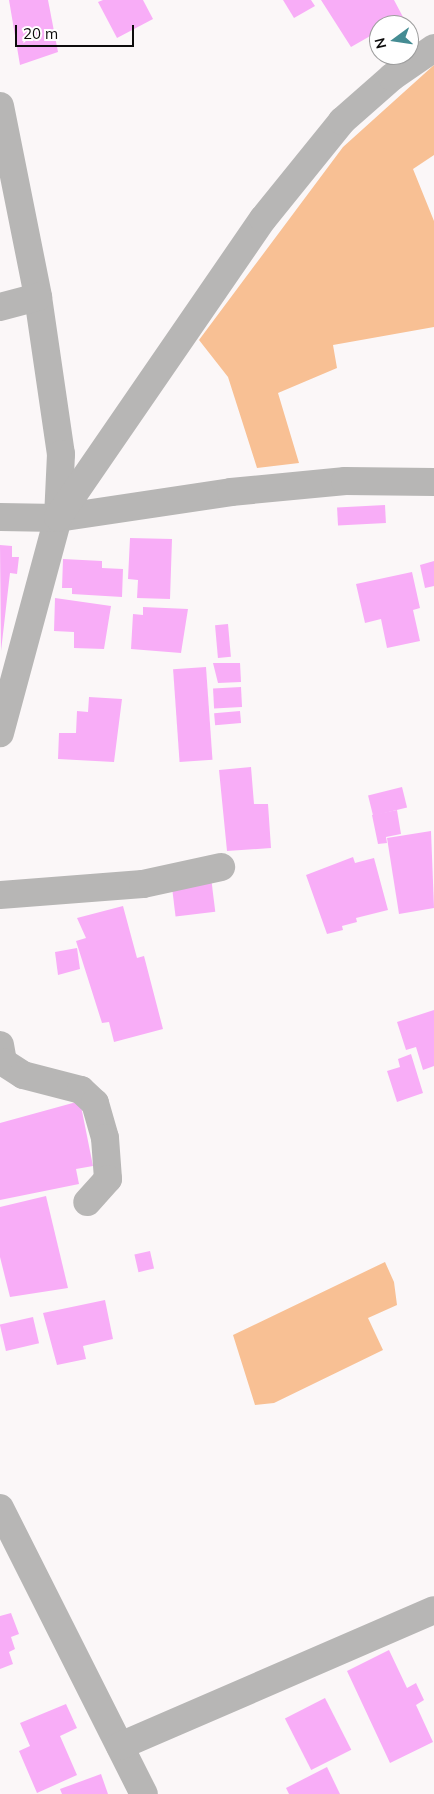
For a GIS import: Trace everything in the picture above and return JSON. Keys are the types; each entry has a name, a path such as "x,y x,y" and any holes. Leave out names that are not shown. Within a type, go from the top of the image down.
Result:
{"street":[{"path":"58,518 269,212 342,122 392,77 434,48"},
{"path":"0,106 38,297 61,454 58,518 0,733"},
{"path":"0,307 38,297"},
{"path":"0,517 58,518 231,492 345,481 434,482"},
{"path":"0,895 143,884 221,867"},
{"path":"0,1044 3,1062 23,1075 74,1087 95,1103 105,1138 108,1179 87,1202"},
{"path":"0,1508 144,1794"},
{"path":"120,1746 434,1610"}],"shaded area":[{"path":"434,65 434,155 413,169 434,221 434,327 333,345 337,368 278,393 299,463 257,468 228,377 199,340 343,147"},
{"path":"385,1262 394,1282 397,1305 368,1318 383,1350 274,1403 255,1405 233,1335"}],"building":[{"path":"9,0 48,0 58,52 20,65"},
{"path":"103,0 143,0 153,19 117,38 98,2"},
{"path":"283,0 311,0 315,6 294,18"},
{"path":"321,0 394,0 402,15 369,15 369,37 351,47"},
{"path":"385,505 386,523 338,525 337,508"},
{"path":"130,538 172,539 170,599 137,598 138,580 128,579"},
{"path":"0,545 12,546 12,557 19,557 17,574 10,573 1,651"},
{"path":"63,559 102,561 102,568 123,569 122,597 72,594 72,588 62,588"},
{"path":"434,561 434,586 425,588 420,565"},
{"path":"412,572 420,608 413,610 420,641 387,648 381,619 365,623 356,584"},
{"path":"55,598 111,606 104,649 74,648 74,632 54,631"},
{"path":"143,607 188,609 181,653 131,649 133,614 143,615"},
{"path":"228,624 231,657 218,658 215,625"},
{"path":"213,663 240,663 241,682 218,683"},
{"path":"206,667 212,760 180,762 173,669"},
{"path":"241,687 242,707 214,708 213,688"},
{"path":"89,697 122,699 114,762 58,759 59,733 76,733 77,711 88,712"},
{"path":"240,711 241,723 215,725 214,713"},
{"path":"251,767 254,804 268,804 271,848 227,851 219,770"},
{"path":"402,787 407,807 373,816 368,795"},
{"path":"397,810 401,834 386,837 387,843 378,844 372,815"},
{"path":"431,831 434,908 399,914 387,838"},
{"path":"353,857 355,863 374,858 388,910 356,918 357,922 342,926 343,930 327,934 306,875"},
{"path":"211,877 215,912 176,917 171,882"},
{"path":"123,906 137,958 144,956 163,1029 114,1042 109,1022 102,1023 76,941 86,938 77,918"},
{"path":"77,948 80,969 58,975 55,952"},
{"path":"434,1010 434,1066 423,1070 416,1047 406,1050 397,1022"},
{"path":"411,1054 423,1093 397,1102 387,1071 400,1067 398,1059"},
{"path":"80,1101 93,1166 76,1169 79,1184 0,1200 0,1123"},
{"path":"46,1196 68,1288 10,1297 0,1257 0,1207"},
{"path":"150,1251 154,1269 138,1272 134,1255"},
{"path":"105,1300 113,1339 83,1346 86,1359 57,1365 43,1313"},
{"path":"33,1317 39,1343 6,1351 0,1325"},
{"path":"11,1613 19,1634 11,1637 15,1649 9,1652 13,1664 0,1669 0,1616"},
{"path":"389,1650 407,1688 416,1683 424,1700 416,1705 433,1742 390,1763 347,1671"},
{"path":"325,1698 351,1750 311,1770 285,1718"},
{"path":"66,1704 77,1728 60,1736 77,1775 37,1793 19,1751 30,1746 20,1723"},
{"path":"327,1767 340,1794 289,1794 286,1788"},
{"path":"101,1774 108,1794 62,1794 60,1789"}]}
